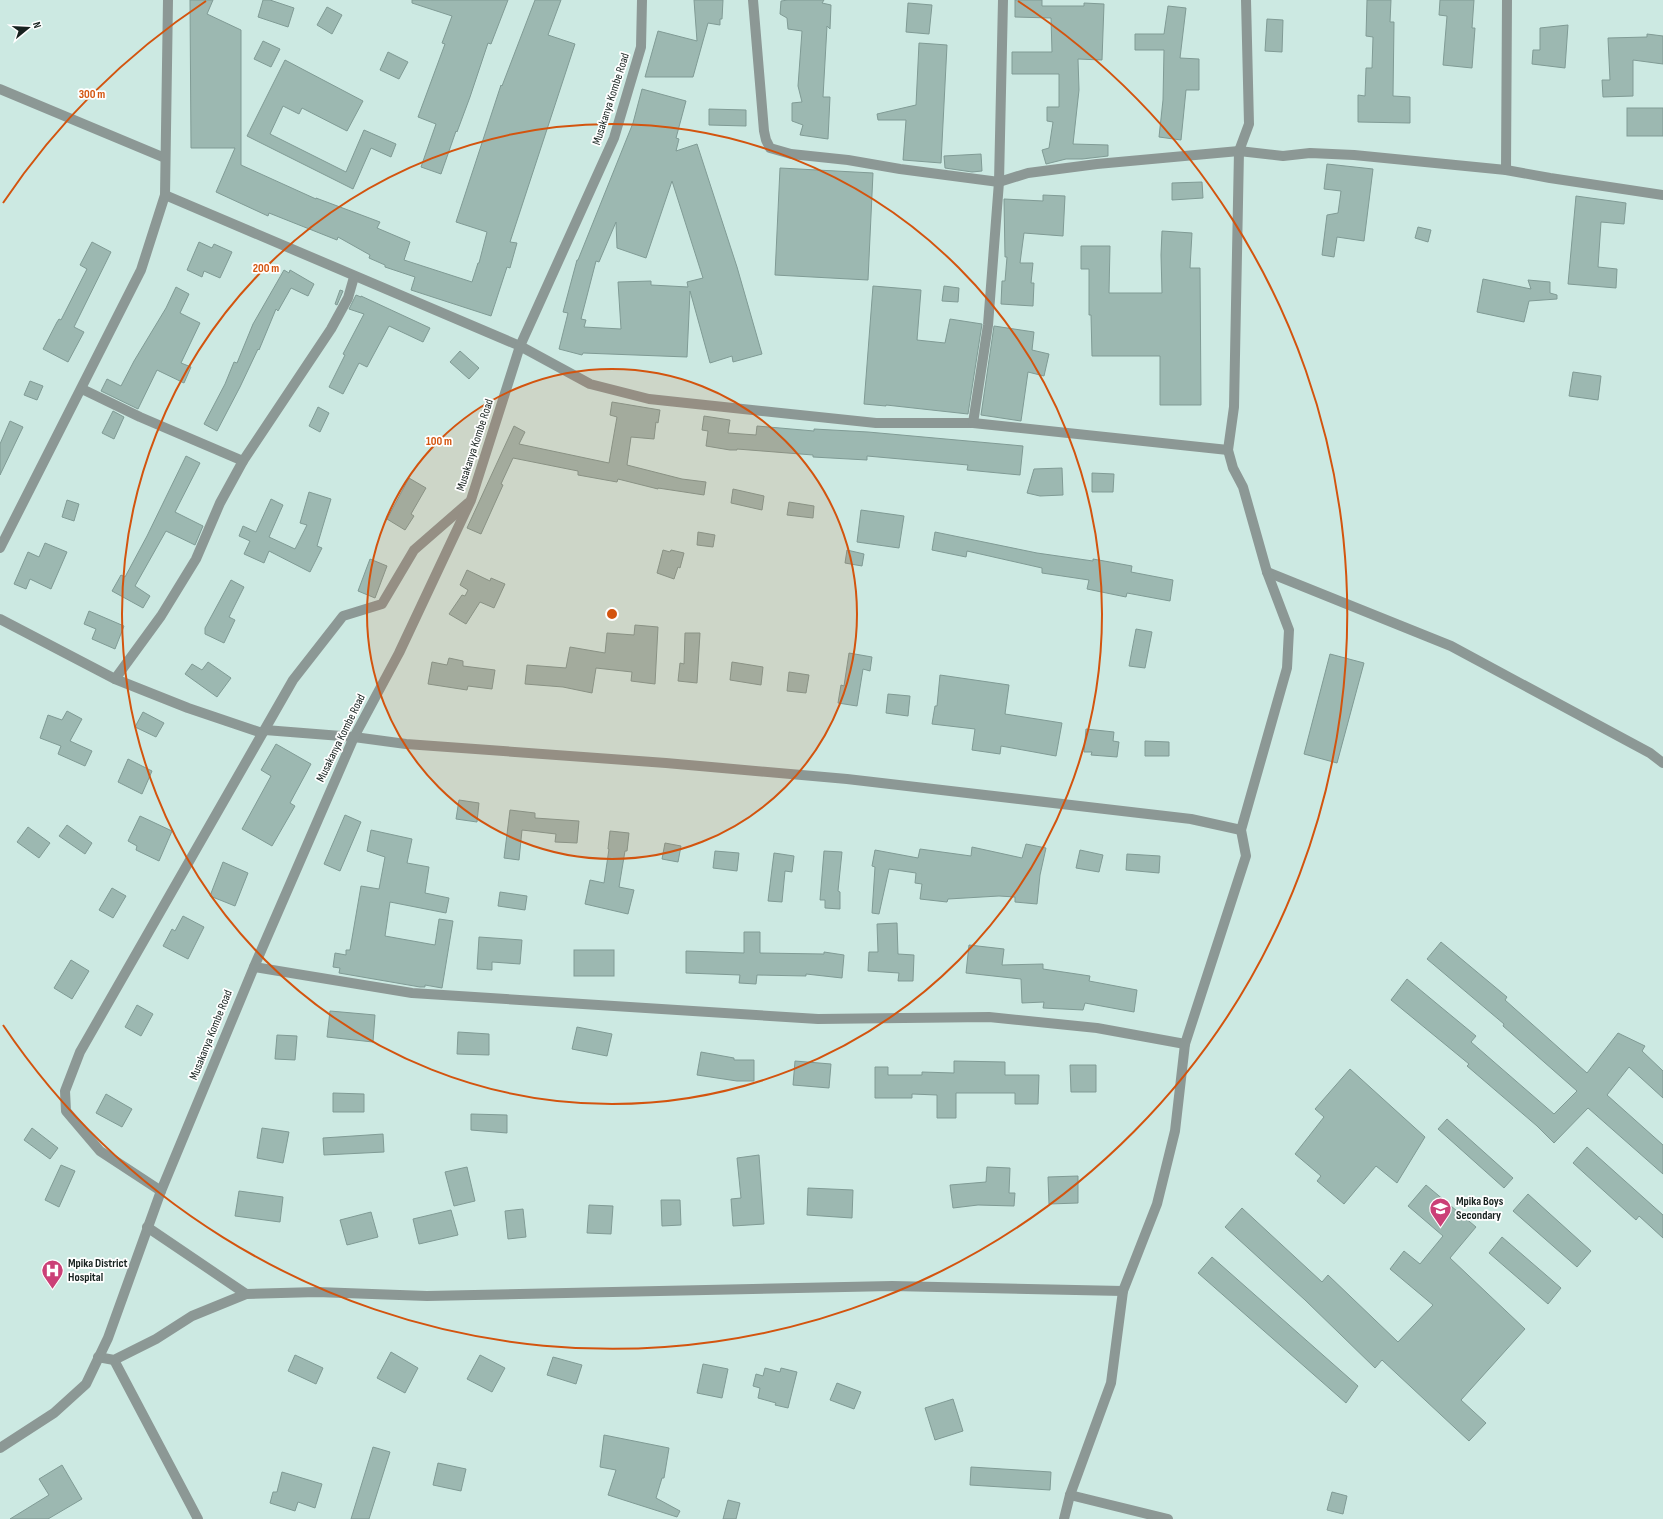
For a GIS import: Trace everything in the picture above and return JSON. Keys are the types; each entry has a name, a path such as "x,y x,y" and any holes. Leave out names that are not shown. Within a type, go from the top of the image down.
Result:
{"street":[{"path":"0,548 82,389 141,270 165,195 168,0"},
{"name":"Musakanya Kombe Road","path":"0,1448 54,1413 86,1384 108,1338 161,1191 254,967 354,737 399,653 471,500 520,346 614,138 641,47 642,0"},
{"path":"754,0 764,131 766,140 770,148 791,154 848,160 900,169 998,182 1028,173 1097,164 1238,151 1282,156 1310,153 1354,155 1506,170 1663,195"},
{"path":"973,423 988,325 998,182 1003,0"},
{"path":"1064,1519 1070,1495 1111,1383 1123,1291 1159,1196 1175,1131 1185,1044 1246,856 1241,830 1287,668 1289,630 1268,572 1243,487 1233,468 1228,450 1234,407 1238,151 1249,124 1246,0"},
{"path":"1506,170 1507,0"},
{"path":"0,89 165,158"},
{"path":"165,195 520,346 590,384 649,399 876,423 973,423 1228,450"},
{"path":"114,679 161,616 196,559 220,503 243,462 331,328 348,298 354,276"},
{"path":"82,389 133,414 243,462"},
{"path":"161,1191 100,1151 66,1111 66,1091 80,1052 293,680 343,616 382,604 414,550 471,500"},
{"path":"1268,572 1451,646 1650,754 1663,763"},
{"path":"0,619 114,679 188,708 262,733 265,730 354,737 406,744 666,763 847,779 1192,819 1241,830"},
{"path":"1650,754 1663,756"},
{"path":"254,967 412,993 818,1019 989,1017 1098,1028 1185,1044"},
{"path":"147,1227 246,1294"},
{"path":"98,1357 114,1360 156,1339 192,1316 246,1294 316,1292 427,1296 892,1286 1123,1291"},
{"path":"114,1360 198,1519"},
{"path":"1070,1495 1168,1519"}],"building":[{"path":"190,0 213,0 207,14 241,30 241,165 316,199 380,222 377,228 410,242 404,260 472,282 479,263 487,232 456,222 501,85 502,86 535,0 561,0 548,35 575,44 510,242 517,243 510,268 507,267 491,316 411,290 415,277 385,267 385,265 369,258 370,255 338,237 337,240 269,213 268,216 216,192 235,148 191,148"},
{"path":"263,0 270,0 294,8 288,27 258,17"},
{"path":"412,0 508,0 491,44 488,43 470,97 441,174 421,167 436,124 418,117 445,44 442,43 452,16 412,3"},
{"path":"694,0 723,0 722,19 720,19 720,25 708,23 693,77 645,77 658,31 697,41"},
{"path":"824,0 822,3 831,5 830,29 827,26 823,97 830,97 828,139 800,135 803,125 792,121 792,103 802,102 798,86 802,31 788,29 787,18 780,14 781,1"},
{"path":"1015,0 1042,0 1042,6 1084,6 1084,3 1104,4 1102,60 1078,59 1079,90 1073,144 1108,145 1108,156 1066,159 1046,164 1042,150 1049,148 1053,122 1047,121 1047,107 1059,107 1059,74 1012,74 1012,52 1052,52 1051,18 1015,17"},
{"path":"1367,0 1391,0 1390,22 1394,22 1393,96 1410,97 1410,123 1358,122 1358,95 1365,96 1366,68 1372,68 1373,37 1366,36"},
{"path":"1440,0 1474,0 1472,28 1475,28 1472,68 1443,65 1447,16 1439,15"},
{"path":"908,3 932,5 929,34 906,32"},
{"path":"1168,6 1186,8 1180,58 1199,59 1199,90 1186,90 1181,140 1159,137 1163,100 1164,50 1135,50 1135,34 1164,34"},
{"path":"327,7 342,15 332,34 317,25"},
{"path":"1267,19 1283,20 1282,52 1265,51"},
{"path":"1568,25 1565,68 1532,64 1533,50 1540,50 1540,28"},
{"path":"1647,34 1663,36 1663,64 1633,60 1633,96 1603,97 1602,80 1610,80 1608,38 1647,37"},
{"path":"263,41 280,49 271,67 254,59"},
{"path":"919,43 947,45 941,163 903,160 906,120 878,120 877,114 916,105"},
{"path":"388,52 408,62 399,79 380,70"},
{"path":"285,60 363,101 347,131 302,108 299,114 283,106 270,134 346,172 364,130 396,144 391,157 371,148 353,189 247,136"},
{"path":"642,89 686,101 676,138 679,139 676,151 697,144 737,267 762,354 733,362 732,356 710,363 690,291 687,357 583,353 582,355 559,349 568,313 563,312 577,260 633,123","holes":["672,181 703,278 687,282 688,287 651,285 651,281 618,282 621,329 584,327 586,320 581,319 596,261 599,262 616,222 617,248 646,258"]},
{"path":"1627,108 1663,108 1663,136 1627,136"},
{"path":"709,109 746,110 746,126 709,125"},
{"path":"981,154 982,171 972,172 945,168 944,156"},
{"path":"1327,164 1373,169 1364,241 1337,237 1334,257 1322,255 1327,215 1338,213 1341,191 1324,189"},
{"path":"780,168 873,173 868,280 775,275"},
{"path":"1202,182 1203,198 1172,200 1172,183"},
{"path":"1043,195 1065,196 1063,236 1024,233 1020,263 1033,263 1031,283 1034,283 1033,306 1001,304 1002,281 1005,281 1007,257 1005,257 1004,199 1043,201"},
{"path":"1576,196 1626,203 1624,224 1601,222 1598,267 1617,269 1616,288 1568,284"},
{"path":"1418,227 1431,230 1428,242 1415,238"},
{"path":"1162,231 1192,233 1190,268 1200,268 1201,405 1160,405 1160,356 1092,356 1091,315 1089,315 1089,269 1081,269 1081,246 1110,246 1109,293 1162,293"},
{"path":"92,242 111,252 74,327 84,332 68,362 43,349 57,322 59,319 61,320 87,269 80,265"},
{"path":"199,242 212,248 214,244 232,252 220,278 204,271 202,277 187,270"},
{"path":"284,270 289,273 290,270 314,284 308,296 291,288 278,311 276,309 259,350 258,349 217,431 204,424 225,384 234,362 237,363 253,324"},
{"path":"1483,279 1531,289 1528,280 1550,282 1550,293 1557,295 1557,299 1529,301 1524,322 1477,312"},
{"path":"873,286 921,290 917,340 945,343 950,319 982,324 968,414 864,404"},
{"path":"944,286 959,288 958,302 942,301"},
{"path":"176,287 189,294 180,313 200,323 181,363 191,367 184,383 157,370 138,409 101,391 107,379 121,386 134,361 166,308"},
{"path":"340,290 343,291 337,305 335,304"},
{"path":"356,295 430,328 423,342 389,326 367,367 359,363 343,394 329,387 345,355 343,354 364,314 349,309"},
{"path":"994,326 1034,332 1032,350 1049,354 1044,376 1028,372 1021,421 981,415"},
{"path":"460,351 479,368 469,379 450,362"},
{"path":"1573,372 1601,376 1598,400 1569,396"},
{"path":"30,381 43,386 37,400 24,395"},
{"path":"612,402 660,410 658,423 656,422 654,439 631,437 627,465 682,479 706,482 704,495 658,489 618,479 617,482 578,475 578,471 513,458 501,484 503,485 481,534 467,528 514,426 525,432 519,444 609,463 617,417 610,415"},
{"path":"318,407 329,413 320,432 309,426"},
{"path":"113,411 124,417 114,439 102,433"},
{"path":"704,416 730,420 728,433 756,435 757,426 814,431 814,429 868,432 1023,446 1020,475 967,470 968,465 867,456 867,460 813,457 813,455 737,449 730,450 706,446 708,431 702,430"},
{"path":"10,421 23,427 0,475 0,444"},
{"path":"186,456 200,463 175,512 203,526 195,545 166,531 135,586 150,596 143,608 112,591 121,575 125,577"},
{"path":"1062,468 1063,495 1040,496 1027,493 1034,469"},
{"path":"1092,473 1114,474 1113,492 1092,492"},
{"path":"409,478 426,488 411,514 414,516 405,530 387,519"},
{"path":"733,489 764,496 762,510 731,503"},
{"path":"309,492 331,499 317,546 322,548 310,572 269,551 264,563 244,554 250,541 239,536 243,526 256,532 271,499 283,505 269,537 295,549 307,525 300,523"},
{"path":"67,500 79,504 74,521 62,517"},
{"path":"789,502 814,506 813,518 787,515"},
{"path":"861,510 904,516 899,548 857,542"},
{"path":"698,532 715,535 713,547 697,545"},
{"path":"935,532 1037,553 1093,561 1093,559 1132,566 1131,572 1173,580 1170,601 1127,593 1126,597 1087,589 1089,580 1042,573 1042,568 967,551 966,557 932,550"},
{"path":"45,543 67,552 51,589 30,579 26,589 14,584 28,552 39,557"},
{"path":"663,550 684,553 680,568 678,567 674,579 657,573"},
{"path":"847,550 864,554 862,566 845,563"},
{"path":"370,559 387,566 375,598 358,591"},
{"path":"467,570 490,581 491,578 505,584 494,608 480,602 466,624 449,614 462,595 465,596 468,590 460,585"},
{"path":"231,580 244,587 229,617 235,620 224,643 205,634 205,628"},
{"path":"89,611 124,626 115,649 92,639 96,629 84,624"},
{"path":"635,625 658,627 655,684 631,681 632,672 596,668 592,693 563,687 525,684 527,665 566,668 570,647 605,653 607,633 634,635"},
{"path":"1136,629 1152,632 1145,668 1129,666"},
{"path":"685,633 700,633 697,683 678,681 680,663 684,664"},
{"path":"849,653 872,657 870,671 863,669 857,706 838,703 841,685 844,686"},
{"path":"1330,654 1364,663 1337,763 1304,754"},
{"path":"449,658 463,661 463,666 495,670 492,689 468,686 467,690 428,684 432,662 447,665"},
{"path":"208,662 231,678 217,697 185,674 192,664 202,670"},
{"path":"732,662 763,667 761,685 730,680"},
{"path":"789,672 809,675 806,693 787,691"},
{"path":"940,675 1009,685 1005,714 1062,723 1056,756 1001,746 1000,754 972,750 975,729 932,724 935,706 937,706"},
{"path":"888,694 910,696 908,716 886,713"},
{"path":"67,711 82,719 70,741 92,751 85,766 58,754 61,746 40,738 48,715 62,720"},
{"path":"143,712 164,723 156,737 135,727"},
{"path":"1086,729 1114,732 1113,741 1119,742 1117,757 1091,755 1092,752 1084,752"},
{"path":"1145,741 1169,742 1169,756 1145,756"},
{"path":"276,744 311,764 290,803 295,806 272,846 242,829 271,776 261,770"},
{"path":"128,759 152,771 142,794 118,782"},
{"path":"459,800 479,803 477,822 456,819"},
{"path":"510,810 535,813 535,818 579,821 577,843 555,842 556,834 522,830 519,860 504,858"},
{"path":"345,815 361,822 340,871 324,864"},
{"path":"140,816 172,831 159,861 136,850 137,846 128,841"},
{"path":"67,825 92,843 85,854 59,836"},
{"path":"28,827 50,843 39,858 17,842"},
{"path":"371,830 412,839 407,863 429,867 425,893 449,898 446,913 390,902 385,936 435,945 439,919 453,921 442,988 425,985 425,987 420,987 339,973 340,968 333,967 335,953 346,955 346,950 350,950 361,886 379,889 385,857 367,851"},
{"path":"610,831 629,833 627,851 625,851 619,887 634,890 628,914 585,904 590,880 604,883"},
{"path":"665,843 681,846 678,862 662,859"},
{"path":"1026,844 1046,848 1040,875 1037,904 1015,902 1015,897 999,896 948,899 947,902 920,899 922,884 915,883 916,873 889,869 879,914 872,913 875,867 872,866 875,850 918,858 920,849 971,856 972,847 1022,858"},
{"path":"1080,850 1103,855 1099,872 1076,868"},
{"path":"715,851 739,853 737,871 713,868"},
{"path":"824,851 842,852 838,891 840,892 840,909 825,908 825,900 820,900"},
{"path":"774,853 794,856 792,872 785,871 782,902 768,901"},
{"path":"1127,854 1160,856 1159,873 1126,870"},
{"path":"223,862 248,873 235,906 210,896"},
{"path":"112,888 126,896 113,918 99,910"},
{"path":"500,892 527,896 525,910 498,906"},
{"path":"183,916 204,927 188,959 163,946 172,929 175,931"},
{"path":"897,923 898,954 914,955 913,981 898,981 899,973 868,971 869,952 878,952 877,924"},
{"path":"744,932 760,932 760,953 824,954 824,952 844,955 842,978 806,974 806,976 757,975 756,984 739,983 740,975 686,973 686,951 744,953"},
{"path":"479,937 522,940 520,964 492,962 492,970 477,969"},
{"path":"1441,942 1507,997 1505,1000 1587,1073 1618,1033 1645,1046 1642,1051 1663,1071 1663,1098 1629,1067 1607,1095 1663,1145 1663,1174 1588,1108 1554,1143 1537,1126 1467,1066 1469,1064 1391,1000 1407,979 1476,1036 1471,1042 1554,1114 1577,1091 1503,1026 1504,1024 1427,959"},
{"path":"969,945 1004,949 1002,965 1043,964 1043,969 1090,976 1089,981 1137,990 1134,1012 1085,1003 1083,1010 1043,1008 1044,1002 1022,1003 1021,979 966,973"},
{"path":"574,950 614,950 614,976 574,976"},
{"path":"71,960 89,971 72,999 54,988"},
{"path":"137,1005 153,1014 141,1036 125,1027"},
{"path":"330,1011 375,1015 373,1042 327,1037"},
{"path":"577,1027 612,1034 607,1056 572,1049"},
{"path":"458,1032 489,1034 489,1055 457,1054"},
{"path":"277,1035 297,1036 295,1060 275,1059"},
{"path":"701,1052 734,1058 734,1060 754,1060 754,1081 737,1081 697,1075"},
{"path":"795,1061 831,1064 829,1088 793,1085"},
{"path":"954,1061 1005,1062 1005,1075 1039,1075 1038,1104 1015,1104 1015,1093 956,1093 956,1118 937,1118 937,1095 912,1094 912,1098 875,1098 875,1067 888,1067 888,1075 922,1075 922,1072 954,1073"},
{"path":"1070,1065 1096,1065 1096,1092 1071,1092"},
{"path":"1350,1069 1425,1137 1397,1183 1376,1166 1344,1204 1317,1181 1321,1176 1295,1154 1324,1117 1315,1109"},
{"path":"333,1093 364,1094 364,1112 333,1112"},
{"path":"106,1094 132,1109 122,1127 96,1113"},
{"path":"471,1114 507,1115 507,1133 471,1130"},
{"path":"1447,1119 1513,1178 1504,1188 1438,1129"},
{"path":"32,1128 58,1148 50,1159 24,1140"},
{"path":"262,1128 289,1132 283,1163 257,1158"},
{"path":"383,1134 384,1152 324,1155 323,1138"},
{"path":"1587,1147 1663,1215 1663,1238 1639,1216 1636,1220 1573,1163"},
{"path":"759,1155 764,1224 733,1226 731,1199 741,1198 737,1158"},
{"path":"61,1165 75,1171 59,1207 45,1200"},
{"path":"467,1167 475,1201 454,1206 445,1172"},
{"path":"987,1167 1010,1168 1009,1193 1015,1193 1014,1206 978,1205 953,1208 950,1185 986,1182"},
{"path":"1078,1176 1078,1203 1049,1204 1048,1177"},
{"path":"1426,1185 1476,1227 1450,1258 1525,1329 1461,1400 1486,1423 1469,1441 1382,1360 1375,1368 1305,1300 1225,1227 1242,1208 1322,1282 1328,1275 1398,1342 1433,1305 1390,1269 1404,1251 1420,1264 1443,1236 1408,1206"},
{"path":"808,1188 853,1190 852,1218 807,1215"},
{"path":"239,1191 283,1197 280,1222 235,1216"},
{"path":"1528,1194 1591,1251 1577,1267 1513,1211"},
{"path":"661,1200 680,1200 681,1225 662,1226"},
{"path":"589,1205 613,1206 611,1234 587,1233"},
{"path":"523,1209 526,1237 508,1239 505,1211"},
{"path":"451,1210 458,1235 419,1244 413,1219"},
{"path":"371,1212 378,1237 347,1245 340,1220"},
{"path":"1502,1237 1561,1288 1548,1304 1489,1253"},
{"path":"1212,1257 1358,1386 1346,1403 1198,1273"},
{"path":"391,1352 418,1368 405,1393 377,1378"},
{"path":"295,1355 323,1368 316,1384 288,1371"},
{"path":"480,1355 505,1368 492,1392 467,1379"},
{"path":"553,1357 582,1365 576,1384 547,1375"},
{"path":"703,1364 728,1369 722,1398 697,1393"},
{"path":"765,1368 780,1372 781,1368 797,1372 788,1408 775,1405 776,1403 758,1398 760,1388 753,1386 756,1374 763,1376"},
{"path":"837,1383 861,1392 854,1409 830,1400"},
{"path":"953,1399 963,1431 935,1440 925,1408"},
{"path":"604,1435 669,1448 664,1478 662,1478 656,1498 680,1511 677,1517 608,1495 616,1470 600,1467"},
{"path":"373,1447 390,1452 369,1519 351,1519"},
{"path":"438,1463 466,1469 461,1491 433,1485"},
{"path":"62,1465 82,1499 48,1519 10,1519 49,1495 39,1479"},
{"path":"971,1467 1051,1472 1050,1490 970,1485"},
{"path":"282,1472 322,1484 315,1508 298,1502 295,1511 270,1503 273,1492 277,1492"},
{"path":"1332,1492 1347,1496 1343,1514 1327,1510"},
{"path":"728,1500 740,1503 736,1519 723,1519"}],"place":[{"name":"Mpika Boys Secondary","path":"1441,1228"},
{"name":"Mpika District Hospital","path":"52,1290"}]}
